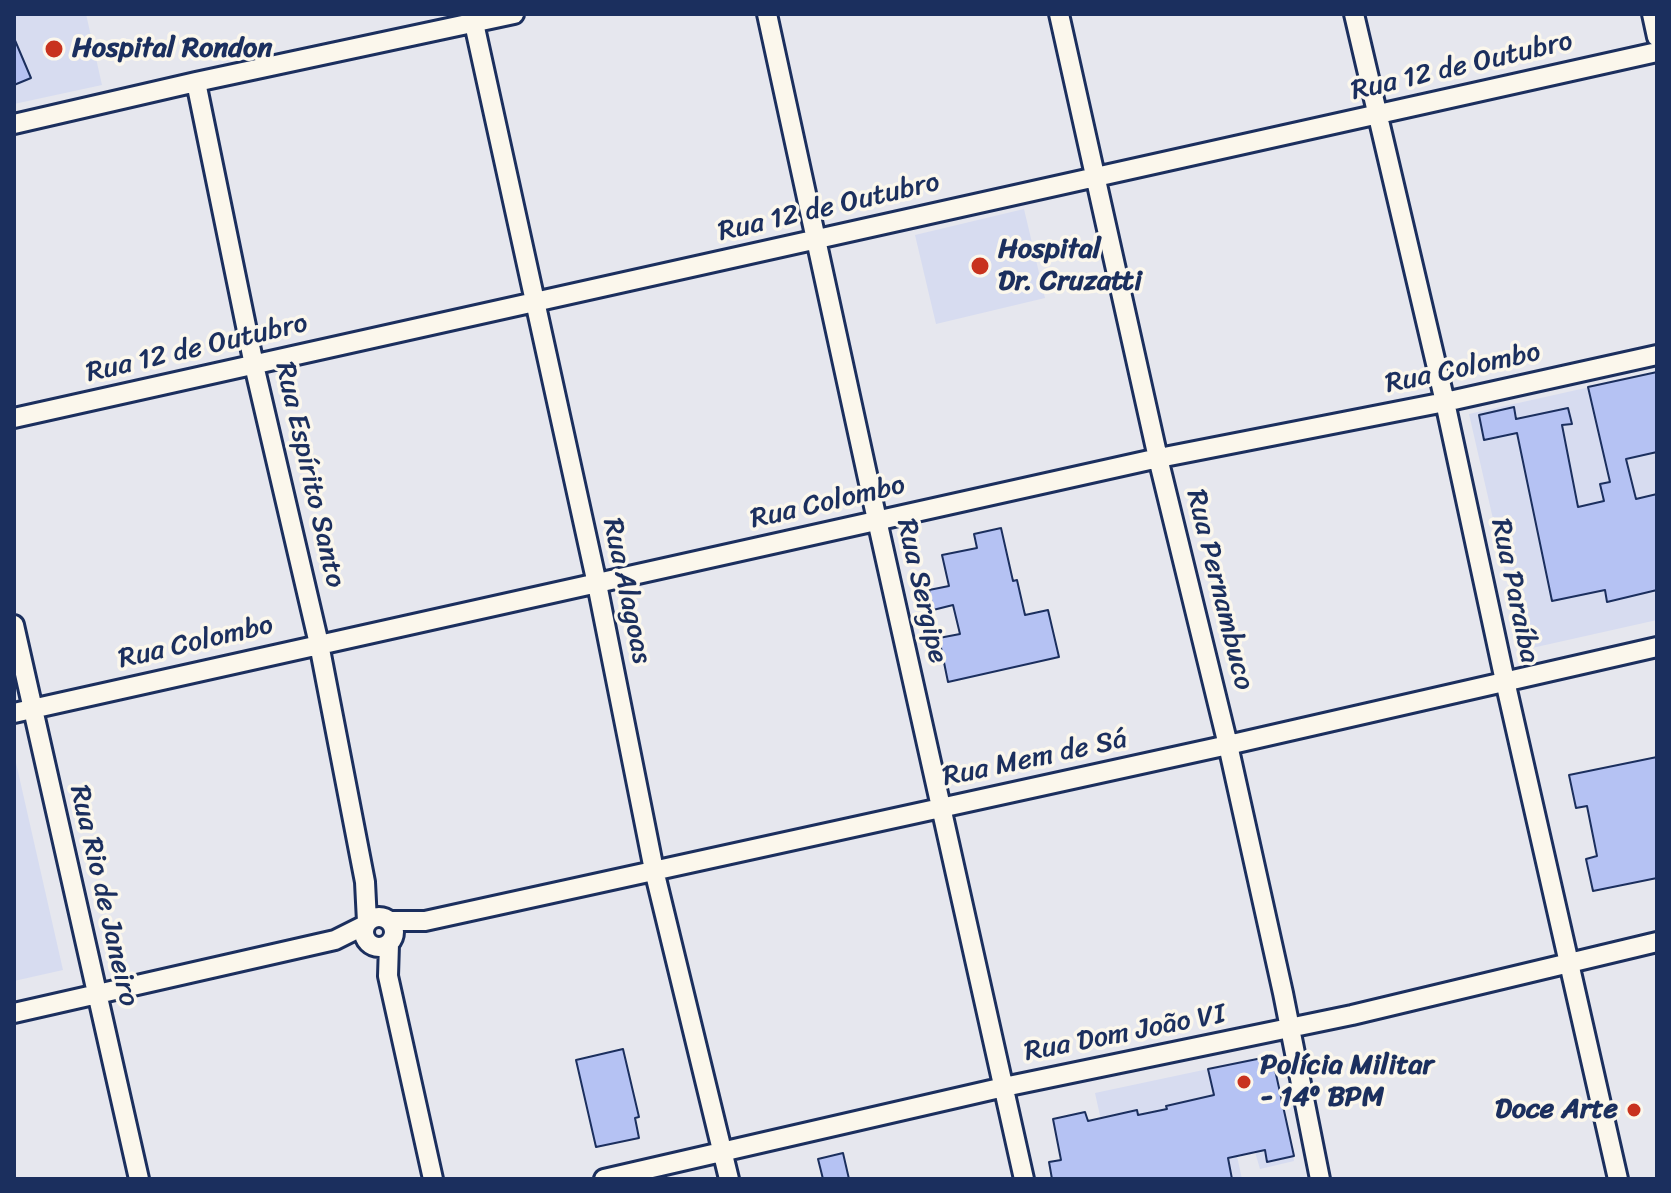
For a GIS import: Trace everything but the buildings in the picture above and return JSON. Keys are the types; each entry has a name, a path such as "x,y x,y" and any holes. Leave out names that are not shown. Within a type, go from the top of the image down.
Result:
{"street":[{"path":"14,124 473,19 514,14"},
{"name":"Rua Sergipe","path":"767,14 1024,1179"},
{"name":"Rua Pernambuco","path":"1059,14 1158,458 1228,745 1320,1179"},
{"name":"Rua Paraíba","path":"1354,14 1445,402 1618,1179"},
{"path":"1652,14 1657,37"},
{"name":"Rua Alagoas","path":"473,19 597,584 654,870 729,1179"},
{"name":"Rua 12 de Outubro","path":"14,418 1657,52"},
{"name":"Rua Espírito Santo","path":"196,82 254,365 319,644 365,882 433,1179"},
{"name":"Rua Colombo","path":"23,711 1158,458 1445,402 1657,355"},
{"name":"Rua Rio de Janeiro","path":"14,625 23,711 97,996 139,1179"},
{"name":"Rua Mem de Sá","path":"378,932 1657,647"},
{"path":"14,1013 378,932"},
{"name":"Rua Dom João VI","path":"604,1179 1004,1087 1289,1028 1569,965 1657,942"}],"shaded area":[{"name":"Hospital Rondon","path":"14,14 86,14 102,85 14,104"},
{"name":"Hospital Dr. Cruzatti","path":"1024,209 1045,298 936,324 915,235"},
{"path":"1657,372 1657,620 1523,650 1469,414"},
{"path":"14,754 63,970 14,981"},
{"path":"1208,1069 1219,1119 1283,1106 1294,1161 1260,1169 1255,1152 1237,1156 1242,1179 1114,1179 1095,1093"}],"place":[{"name":"Hospital Rondon","path":"54,49"},
{"name":"Hospital Dr. Cruzatti","path":"980,266"},
{"name":"Polícia Militar - 14º BPM","path":"1244,1082"},
{"name":"Doce Arte","path":"1634,1110"}]}
